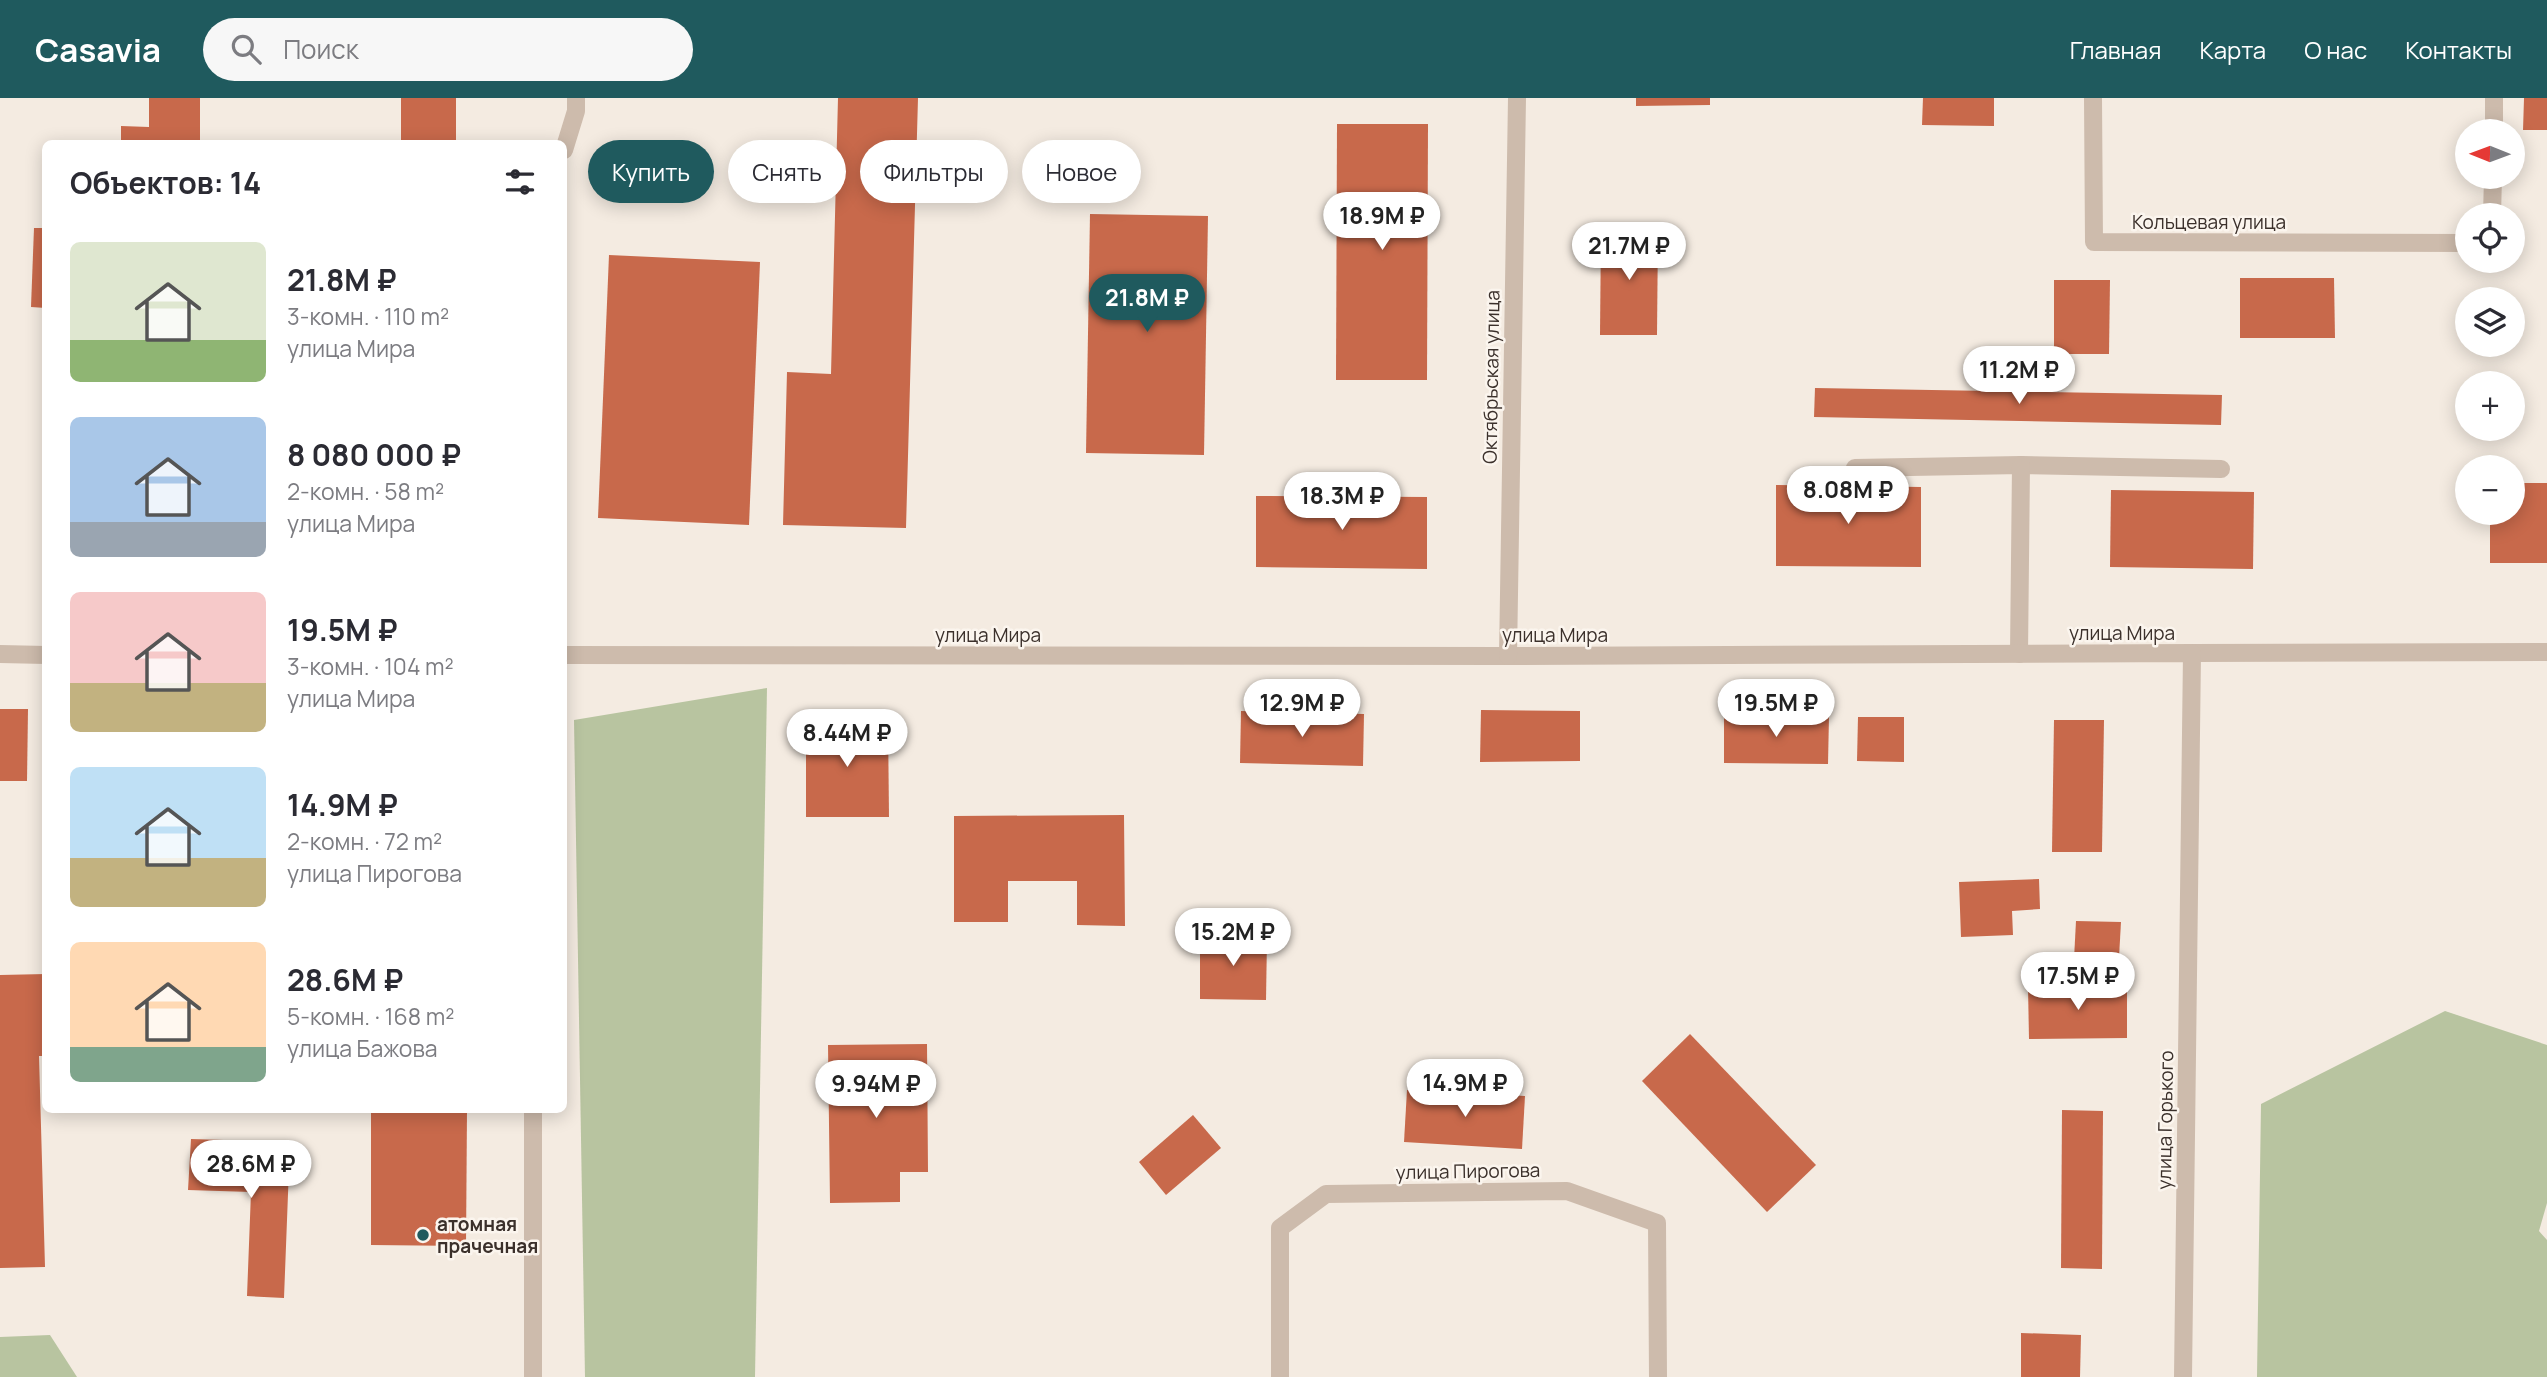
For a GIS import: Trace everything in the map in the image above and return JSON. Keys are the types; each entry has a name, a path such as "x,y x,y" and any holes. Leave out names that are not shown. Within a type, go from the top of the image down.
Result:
{"street":[{"path":"567,140 576,111 576,98"},
{"name":"Октябрьская улица","path":"1508,656 1517,98"},
{"name":"Кольцевая улица","path":"2094,98 2094,242 2455,243"},
{"path":"2494,98 2494,119"},
{"path":"2019,654 2021,465"},
{"path":"1855,468 2021,465 2221,469"},
{"name":"улица Горького","path":"2183,1377 2192,653"},
{"name":"улица Мира","path":"567,655 2547,653"},
{"path":"0,654 42,654"},
{"path":"533,1113 533,1377"},
{"name":"улица Пирогова","path":"1280,1377 1280,1228 1326,1194 1567,1191 1657,1223 1658,1377"}],"green space":[{"path":"767,688 755,1377 585,1377 574,720"},
{"path":"2445,1011 2547,1045 2547,1203 2539,1231 2547,1240 2547,1377 2257,1377 2261,1104"},
{"path":"50,1335 77,1377 0,1377 0,1337"}],"building":[{"path":"149,98 200,98 200,140 121,140 121,126 149,127"},
{"path":"401,98 456,98 456,140 401,140"},
{"path":"838,98 918,98 917,140 860,140 860,203 915,203 906,528 783,525 787,372 831,374 835,203 846,203 846,140 837,140"},
{"path":"1636,98 1710,98 1710,105 1636,106"},
{"path":"1923,98 1994,98 1994,126 1922,125"},
{"path":"2524,98 2547,98 2547,130 2525,130"},
{"path":"1337,124 1428,124 1427,380 1336,380"},
{"path":"1090,214 1208,216 1204,455 1086,453"},
{"path":"34,228 42,228 42,308 31,307"},
{"path":"1601,229 1658,230 1657,335 1600,335"},
{"path":"609,255 760,262 749,525 598,518"},
{"path":"2240,278 2334,278 2335,338 2240,338"},
{"path":"2054,280 2110,280 2109,354 2054,354"},
{"path":"1815,388 2222,395 2221,425 1814,417"},
{"path":"2525,483 2547,483 2547,563 2490,563 2490,525 2525,525"},
{"path":"1776,485 1921,487 1921,567 1776,566"},
{"path":"2111,490 2254,492 2253,569 2110,567"},
{"path":"1256,496 1427,497 1427,569 1256,567"},
{"path":"0,709 28,709 27,781 0,781"},
{"path":"1481,710 1580,711 1580,761 1480,762"},
{"path":"1241,711 1364,714 1363,766 1240,763"},
{"path":"1724,715 1829,716 1828,764 1724,763"},
{"path":"1858,717 1904,717 1904,762 1857,761"},
{"path":"2054,720 2104,720 2102,852 2052,852"},
{"path":"806,721 888,721 889,817 806,817"},
{"path":"1124,815 1125,926 1077,925 1077,881 1008,881 1008,922 954,922 954,816"},
{"path":"2039,879 2040,909 2012,911 2013,935 1961,937 1959,882"},
{"path":"2076,921 2121,922 2118,975 2073,978"},
{"path":"1200,937 1267,938 1266,1000 1200,999"},
{"path":"42,974 42,1056 39,1056 45,1267 0,1268 0,975"},
{"path":"2127,986 2127,1038 2029,1039 2028,987"},
{"path":"1690,1034 1816,1165 1767,1212 1642,1081"},
{"path":"927,1044 928,1172 900,1172 900,1202 830,1203 828,1045"},
{"path":"1407,1090 1525,1096 1522,1149 1404,1142"},
{"path":"2062,1110 2103,1111 2102,1269 2061,1268"},
{"path":"371,1113 467,1113 466,1246 371,1245"},
{"path":"1193,1115 1221,1148 1166,1195 1139,1162"},
{"path":"191,1139 290,1142 284,1298 247,1296 251,1192 188,1190"},
{"path":"2021,1333 2081,1335 2080,1377 2021,1377"}],"place":[{"name":"атомная прачечная","path":"423,1235"}]}
